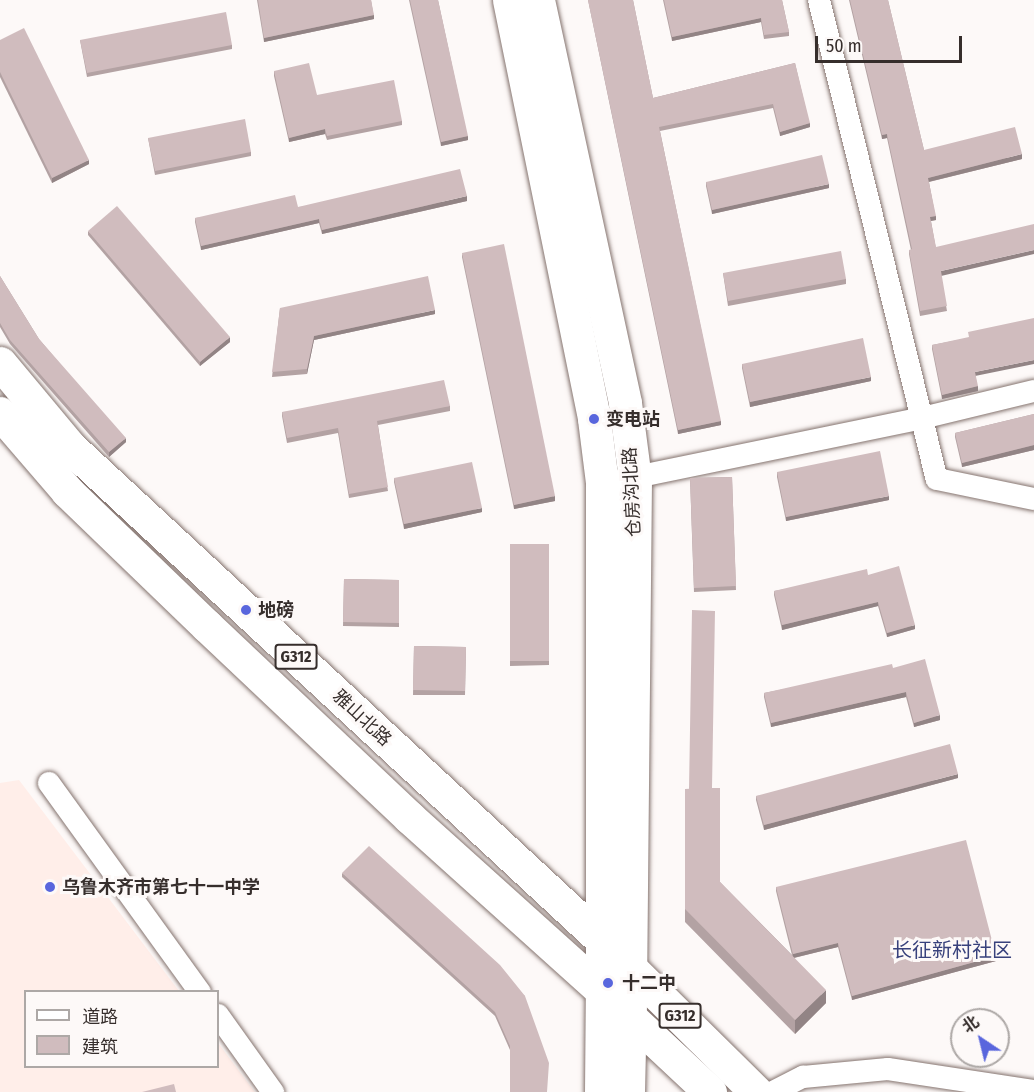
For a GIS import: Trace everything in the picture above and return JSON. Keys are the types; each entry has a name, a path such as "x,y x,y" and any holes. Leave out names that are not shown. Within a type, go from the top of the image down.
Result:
{"main road":[{"name":"仓房沟北路","path":"509,0 594,419 602,483 616,979"},
{"name":"仓房沟北路","path":"538,0 625,403 635,479 616,979"},
{"name":"雅山北路","path":"0,363 70,447 616,979"},
{"name":"G312","path":"0,414 68,491 409,817 756,1092"},
{"name":"G312","path":"616,979 710,1092"},
{"path":"601,1092 616,979"},
{"path":"616,979 628,1092"}],"street":[{"path":"819,0 937,479 1034,499"},
{"path":"602,483 635,479 922,418 1034,391"},
{"path":"49,783 199,990"},
{"path":"219,1016 273,1092"},
{"path":"773,1092 803,1077 888,1069 1034,1091"}],"shaded area":[{"name":"乌鲁木齐市第七十一中学","path":"19,780 178,990 24,990 24,1068 219,1068 219,1044 255,1092 0,1092 0,783"}],"building":[{"path":"258,0 371,0 374,15 264,38"},
{"path":"410,0 438,0 468,136 441,142"},
{"path":"588,0 633,0 653,98 795,63 810,123 780,132 773,104 659,127 721,421 678,430"},
{"path":"664,0 782,0 789,32 764,35 761,18 672,37"},
{"path":"850,0 888,0 924,150 1015,127 1022,154 928,178 936,216 930,217 936,247 1034,224 1034,250 941,271 947,306 920,311 909,250 912,249 887,134 882,135"},
{"path":"226,12 232,45 87,73 80,40"},
{"path":"24,28 89,160 52,178 0,72 0,40"},
{"path":"309,63 317,95 394,80 402,121 327,136 325,129 289,138 274,71"},
{"path":"245,119 251,152 155,171 148,138"},
{"path":"822,155 829,184 712,210 706,182"},
{"path":"460,169 467,196 322,230 319,219 201,246 195,218 295,195 298,207"},
{"path":"117,206 230,337 200,362 88,231"},
{"path":"504,244 555,496 514,505 462,253"},
{"path":"841,251 846,279 728,301 723,273"},
{"path":"0,276 39,339 126,438 109,452 10,340 0,323"},
{"path":"428,276 435,310 314,336 307,369 272,372 280,308"},
{"path":"1034,318 1034,360 975,372 978,386 942,395 932,345 969,337 968,332"},
{"path":"863,338 871,377 750,402 742,364"},
{"path":"444,380 450,406 377,421 388,487 349,494 338,428 287,438 282,412"},
{"path":"1034,414 1034,445 962,463 955,433"},
{"path":"880,451 889,496 786,517 777,472"},
{"path":"472,462 482,508 404,524 394,478"},
{"path":"732,477 736,586 694,588 690,478"},
{"path":"510,544 549,544 549,661 510,661"},
{"path":"899,566 915,625 887,633 878,602 782,625 774,591 867,569 868,575"},
{"path":"344,579 399,580 399,623 343,622"},
{"path":"692,610 715,611 712,788 720,788 720,882 826,990 795,1020 685,909 685,789 689,789"},
{"path":"414,646 466,647 465,691 413,690"},
{"path":"925,659 940,715 914,723 906,692 771,723 764,693 892,664 893,668"},
{"path":"950,744 958,774 764,825 756,796"},
{"path":"966,840 996,956 852,996 838,943 793,954 776,887"},
{"path":"369,846 500,965 525,996 549,1063 547,1092 510,1092 510,1046 495,1012 342,873"},
{"path":"174,1084 176,1092 142,1092"}],"place":[{"name":"变电站","path":"594,419"},
{"name":"地磅","path":"246,610"},
{"name":"乌鲁木齐市第七十一中学","path":"50,887"},
{"name":"十二中","path":"608,983"}],"district":[{"name":"长征新村社区","path":"952,950"}]}
